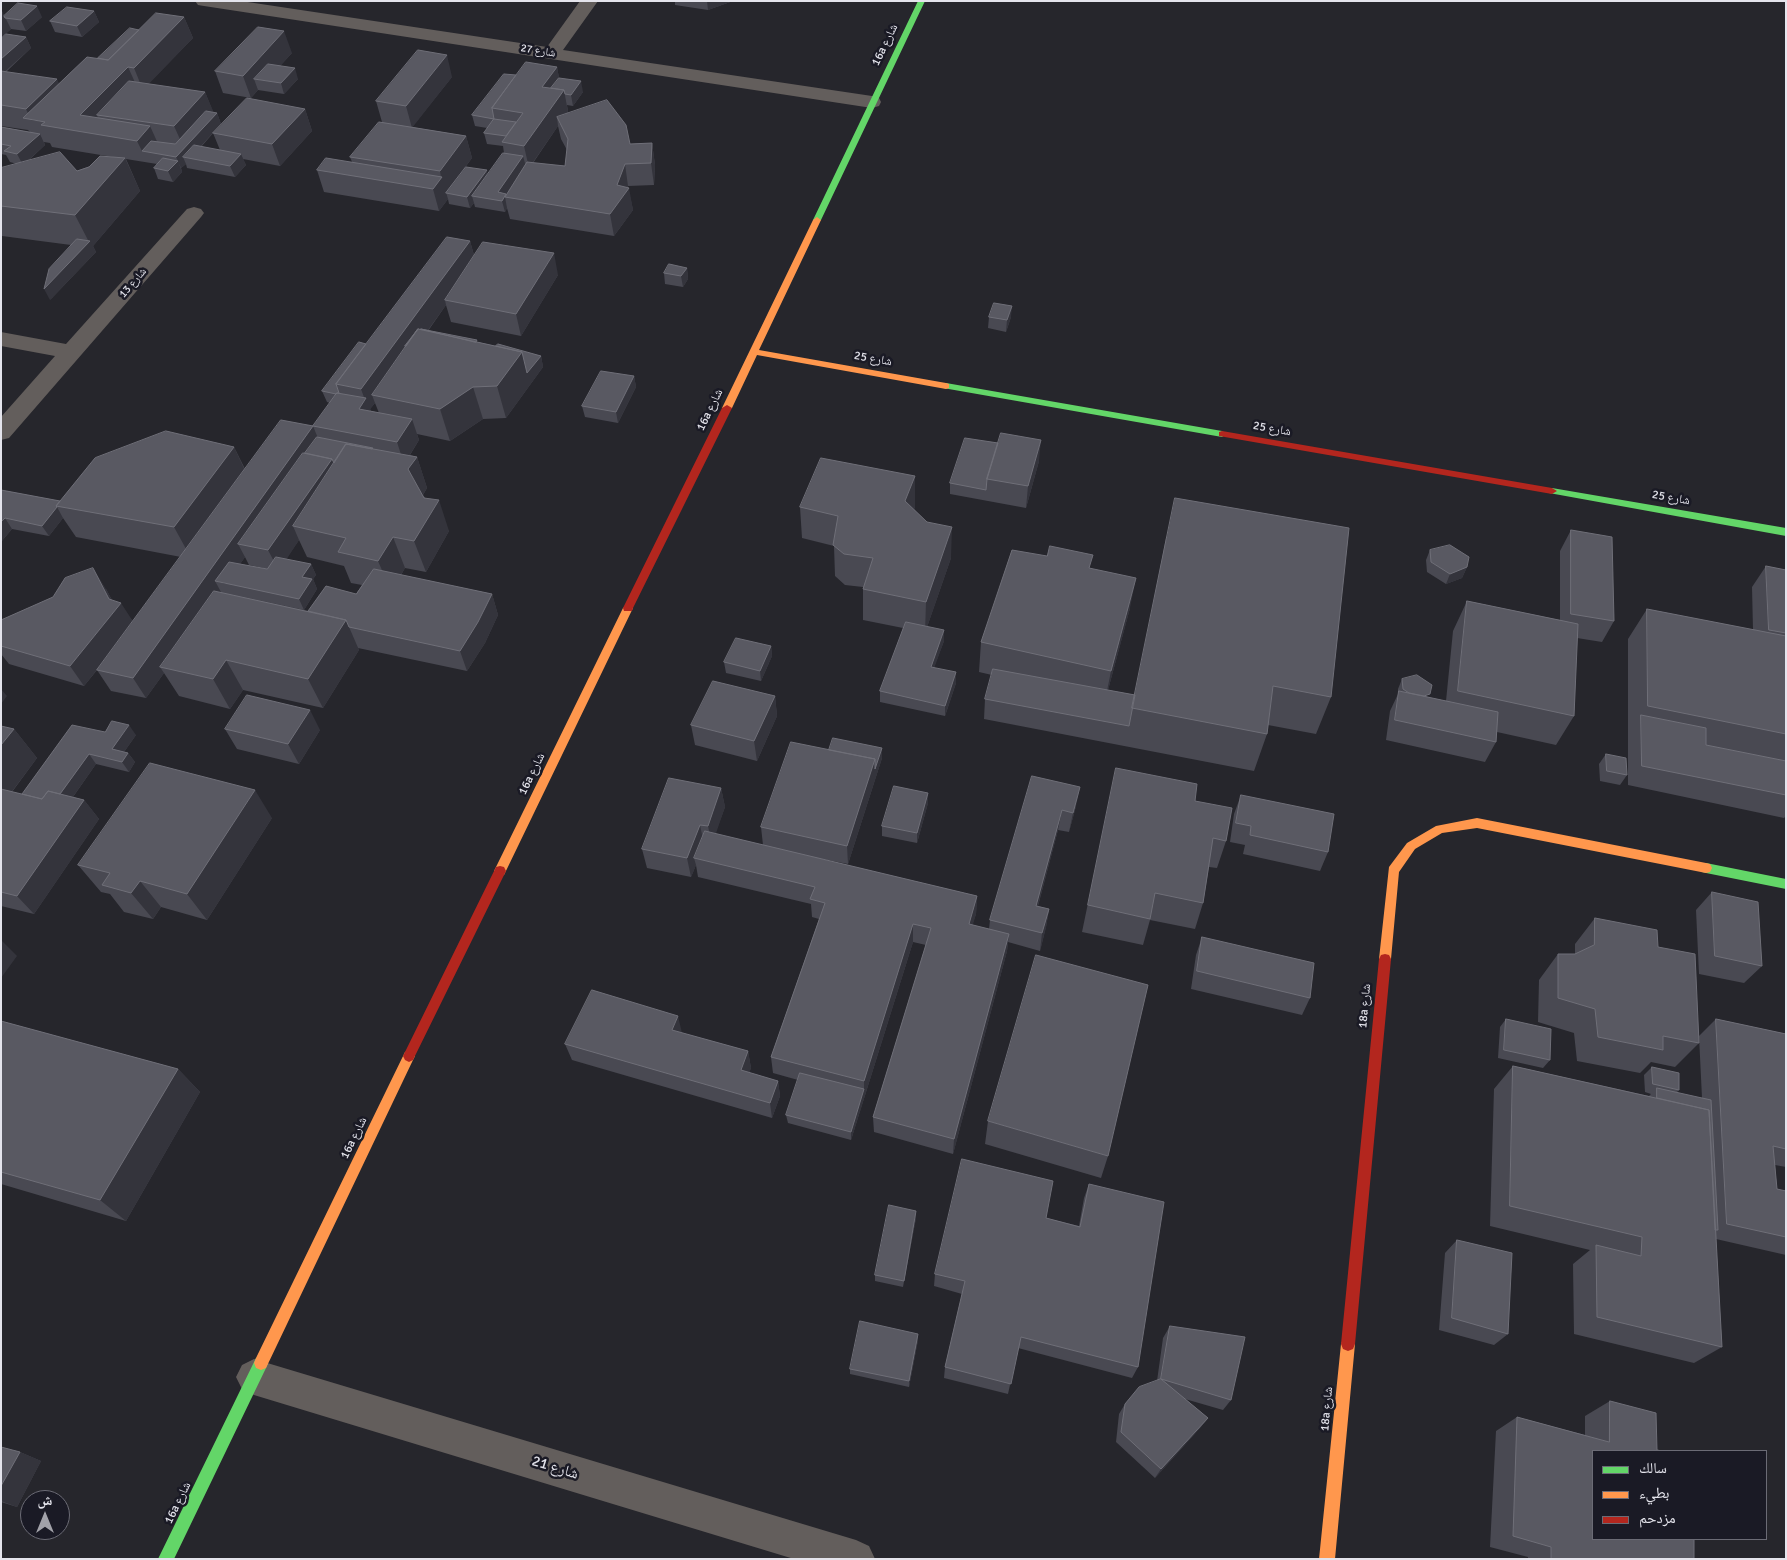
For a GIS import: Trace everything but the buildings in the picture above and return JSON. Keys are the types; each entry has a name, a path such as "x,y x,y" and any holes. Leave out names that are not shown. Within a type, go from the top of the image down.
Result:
{"street":[{"name":"شارع 27","path":"204,1 872,102"},
{"path":"552,53 589,1"},
{"name":"16a شارع","path":"166,1559 419,1035 754,352 922,1"},
{"name":"شارع 13","path":"1,432 194,213"},
{"path":"1,339 72,352"},
{"name":"شارع 25","path":"754,352 1786,532"},
{"name":"18a شارع","path":"1327,1559 1393,871 1411,846 1440,829 1477,823 1786,884"},
{"name":"شارع 21","path":"254,1376 856,1559"}],"traffic: fast":[{"path":"817,220 922,1"},
{"path":"946,386 1222,434"},
{"path":"1552,491 1786,532"},
{"path":"1706,868 1786,884"},
{"path":"166,1559 261,1363"}],"traffic: slow":[{"path":"727,408 817,220"},
{"path":"754,352 946,386"},
{"path":"500,871 628,608"},
{"path":"1385,959 1393,871 1411,846 1440,829 1477,823 1706,868"},
{"path":"261,1363 409,1056"},
{"path":"1327,1559 1348,1344"}],"traffic: jam":[{"path":"628,608 727,408"},
{"path":"1222,434 1552,491"},
{"path":"409,1056 500,871"},
{"path":"1348,1344 1385,959"}]}
